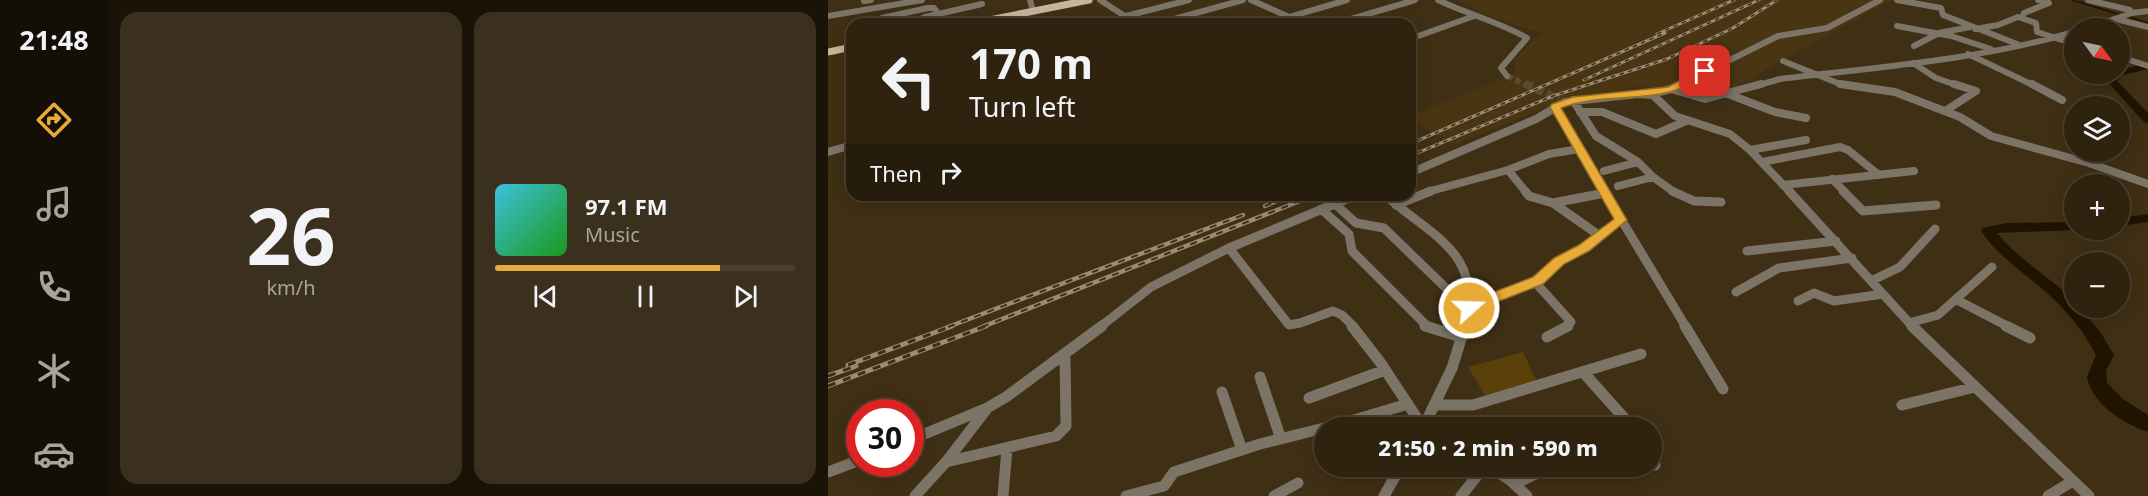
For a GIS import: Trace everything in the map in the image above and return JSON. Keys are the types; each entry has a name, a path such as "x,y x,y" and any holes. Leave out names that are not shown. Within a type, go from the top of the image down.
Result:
{"main road":[{"path":"998,18 1089,0"},
{"path":"828,52 846,48"}],"street":[{"path":"864,1 871,0"},
{"path":"880,0 888,6"},
{"path":"828,16 922,0"},
{"path":"1030,0 1033,11"},
{"path":"1101,0 1129,18"},
{"path":"1126,16 1186,0"},
{"path":"1178,18 1243,0"},
{"path":"1251,0 1289,17"},
{"path":"1286,18 1347,0"},
{"path":"1354,18 1415,0"},
{"path":"1438,0 1529,38"},
{"path":"1446,0 1529,38"},
{"path":"1416,170 1536,119 1563,102 1651,94 1671,89 1778,36 1827,28 1880,0"},
{"path":"1897,0 1941,8 1943,9 1941,14 2020,45"},
{"path":"2022,18 2024,13 2049,3 2038,0"},
{"path":"2088,0 2131,11 2148,11"},
{"path":"922,18 980,2 987,18"},
{"path":"882,18 928,8 934,8 938,14"},
{"path":"2117,18 2131,11"},
{"path":"1416,37 1474,16"},
{"path":"1914,46 1939,33 2022,18 2036,23 2037,32 2064,41"},
{"path":"2130,22 2148,27"},
{"path":"1897,26 1939,33 1993,50"},
{"path":"1671,89 1699,99 1728,94 1780,79 1913,63 2020,45 2064,34"},
{"path":"1507,76 1501,70 1502,65 1529,38"},
{"path":"1968,54 1985,65 2049,92 2062,100"},
{"path":"2130,59 2148,60"},
{"path":"2130,61 2148,66"},
{"path":"1784,62 1840,84 1888,90 1960,117 1991,136 2089,163 2148,184"},
{"path":"1913,63 1936,78 1976,91 1945,111"},
{"path":"1651,94 1675,116 1730,134 1750,150 1909,323 2089,496"},
{"path":"1728,94 1767,110 1806,118"},
{"path":"1563,102 1580,112 1596,136 1638,162 1653,177 1686,199 1721,202"},
{"path":"1563,102 1579,149 1670,296 1722,389"},
{"path":"1580,112 1602,112 1656,134 1686,121"},
{"path":"1750,150 1806,140"},
{"path":"828,152 846,147"},
{"path":"1762,162 1840,147 1848,150 1879,175"},
{"path":"1416,197 1440,187 1508,170 1537,158 1579,149"},
{"path":"1604,171 1638,162"},
{"path":"1508,170 1529,196 1553,203 1600,236"},
{"path":"1783,184 1914,171"},
{"path":"1618,186 1653,177"},
{"path":"1832,179 1863,211 1936,205"},
{"path":"1553,203 1605,193"},
{"path":"924,435 987,408 1065,354 1151,287 1229,248 1340,201"},
{"path":"1392,201 1459,257 1468,276 1469,306 1461,337 1449,376 1428,417"},
{"path":"1396,205 1406,201"},
{"path":"1334,203 1356,223 1384,228 1451,293 1469,306"},
{"path":"1321,209 1349,234 1352,251 1419,321 1439,332 1461,337"},
{"path":"1469,306 1535,282 1559,261 1584,248 1621,220"},
{"path":"1871,281 1895,272 1935,229"},
{"path":"1747,252 1836,241"},
{"path":"1229,248 1289,325 1299,324 1331,311 1340,312 1364,339 1416,417"},
{"path":"1736,292 1779,268 1851,258"},
{"path":"1909,323 1938,315 1992,267"},
{"path":"1535,282 1571,322 1547,337"},
{"path":"1798,301 1814,292 1833,301 1883,294"},
{"path":"1957,300 2030,338"},
{"path":"946,462 1007,449 1056,436 1064,431 1066,426 1065,354"},
{"path":"1435,405 1473,405 1641,354"},
{"path":"1309,398 1385,370"},
{"path":"1583,372 1626,417"},
{"path":"1260,377 1281,439"},
{"path":"1902,405 1975,387"},
{"path":"1222,392 1242,450"},
{"path":"1364,417 1408,404"},
{"path":"915,496 946,462 987,408"},
{"path":"1126,496 1160,488 1167,484 1174,472 1242,450 1314,431"},
{"path":"1003,496 1007,449"},
{"path":"828,472 846,465"},
{"path":"1384,496 1395,477"},
{"path":"1461,496 1477,477"},
{"path":"1504,477 1527,496"},
{"path":"1515,484 1529,477"},
{"path":"2048,496 2073,481"},
{"path":"1274,496 1298,483"}],"shaded area":[{"path":"1458,0 1891,0 1726,92 1719,91 1705,97 1672,86 1657,91 1642,86 1568,99 1453,145 1416,123 1416,114 1515,74 1515,61 1533,39 1544,34 1487,15"},
{"path":"1523,352 1537,382 1486,397 1468,367"}],"waterway":[{"path":"2072,0 2121,15"},
{"path":"2129,17 2148,23"},
{"path":"2130,70 2148,66"},
{"path":"2115,84 2148,120"},
{"path":"2130,221 2148,218"},
{"path":"2064,226 2007,227 1988,231 2003,248 2053,290 2082,320 2105,355 2096,374 2102,392 2116,405 2148,424"}],"tunnel":[{"path":"1507,76 1528,86"},
{"path":"1525,84 1559,99"}],"railway":[{"path":"1657,34 1734,0"},
{"path":"1584,80 1759,0"},
{"path":"1416,153 1553,96 1667,59 1733,28 1777,0"},
{"path":"1416,141 1665,33"},
{"path":"1265,206 1277,201"},
{"path":"982,327 1300,201"},
{"path":"948,327 1243,215"},
{"path":"848,365 952,326"},
{"path":"828,386 986,326"},
{"path":"828,376 856,366"}],"route":[{"path":"1469,308 1538,280 1559,261 1584,248 1621,220 1556,107 1573,100 1638,93 1651,94 1671,89 1705,71"}]}
